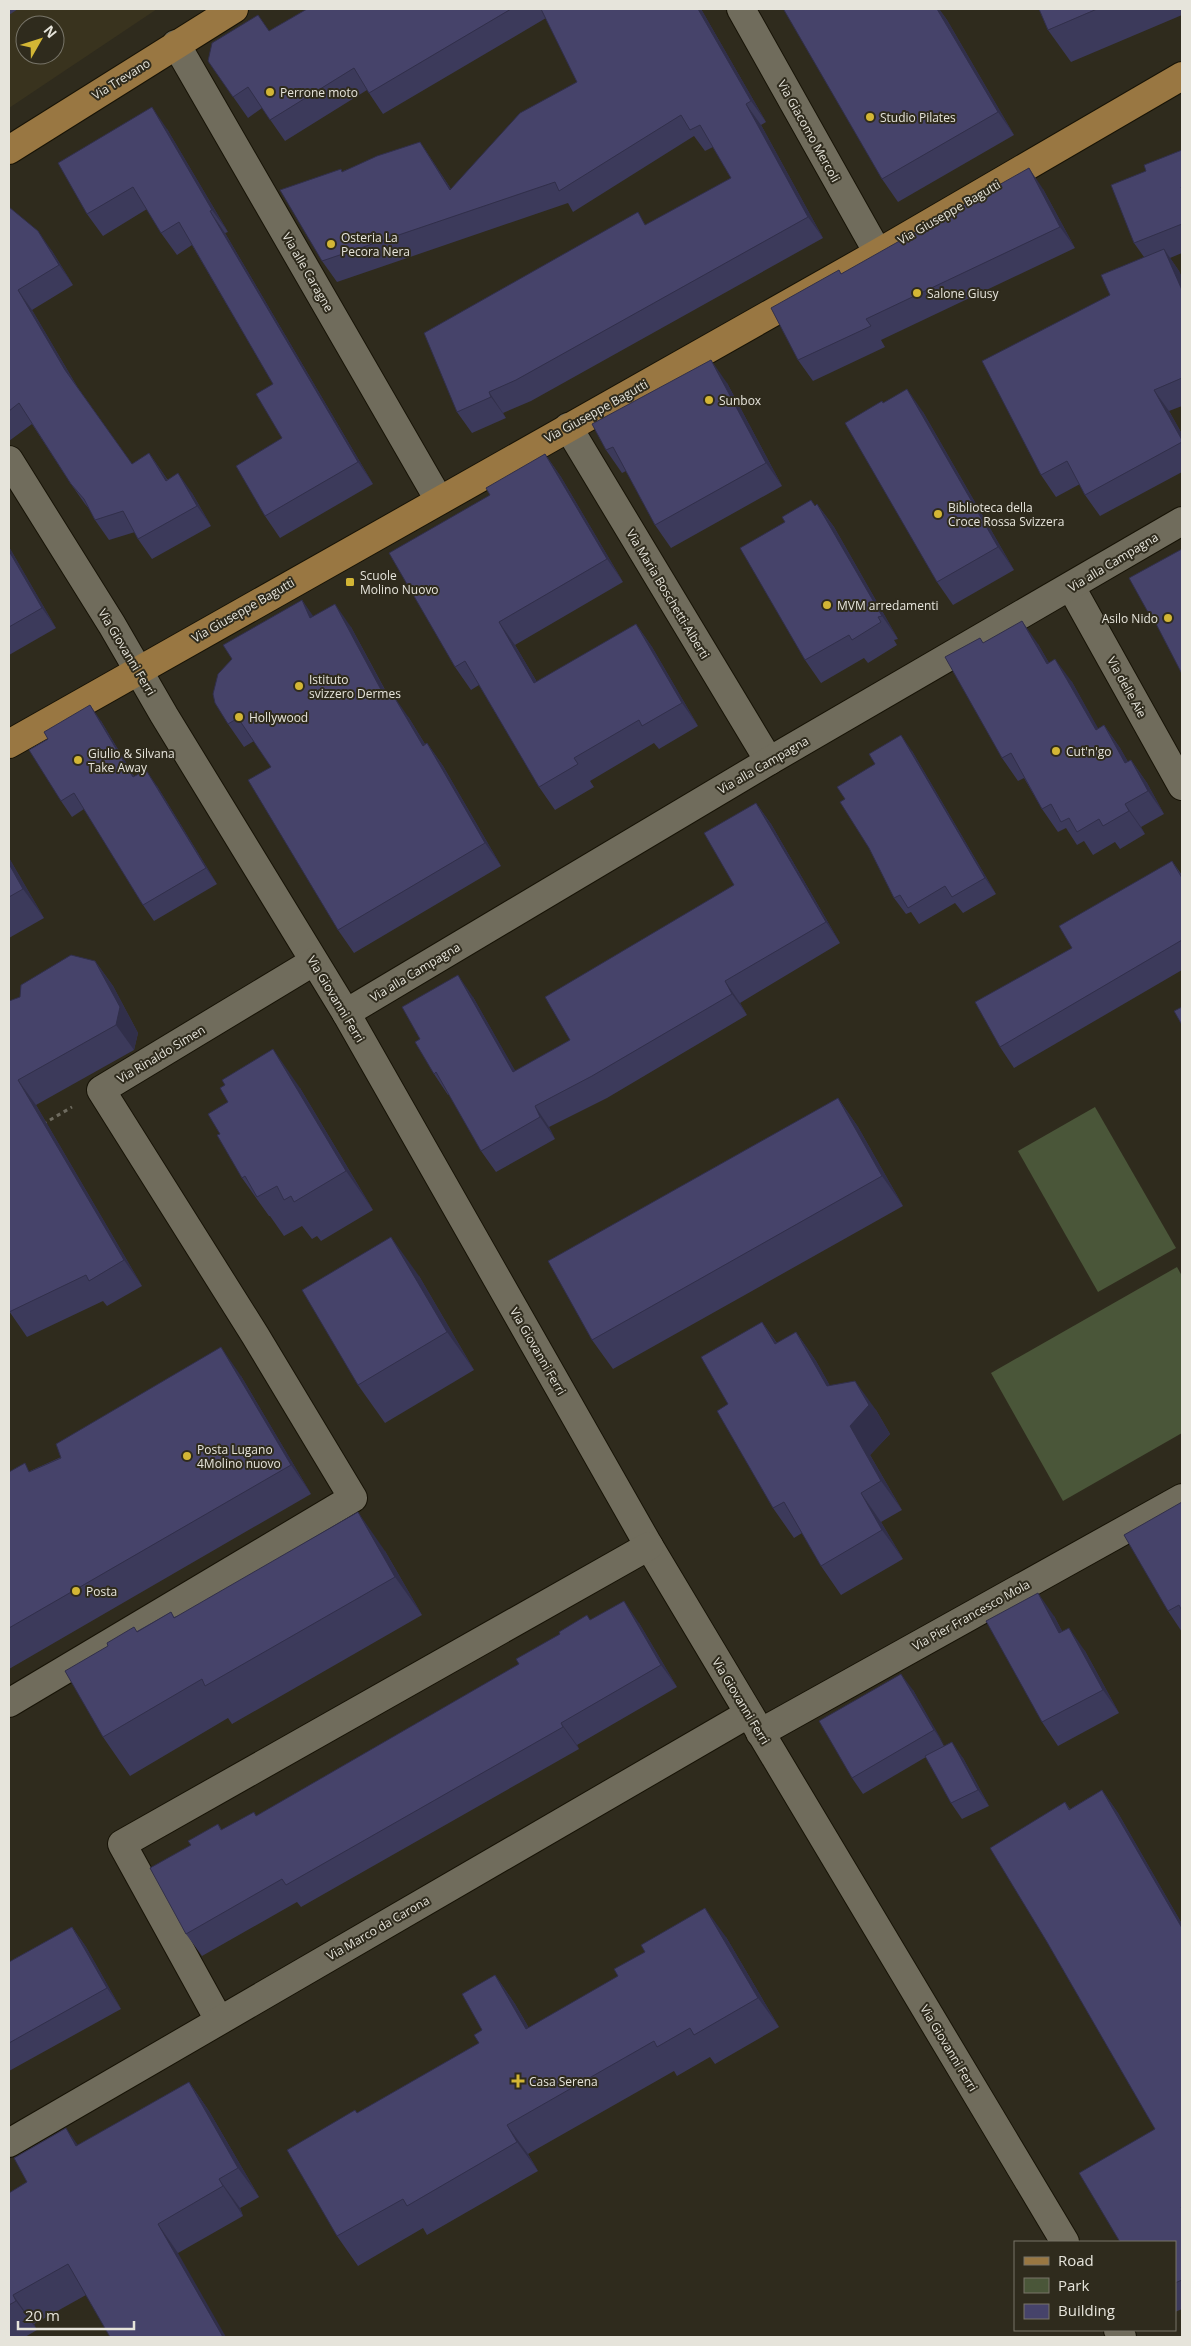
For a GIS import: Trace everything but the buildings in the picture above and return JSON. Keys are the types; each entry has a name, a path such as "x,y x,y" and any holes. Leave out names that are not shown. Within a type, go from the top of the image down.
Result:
{"main road":[{"name":"Via Trevano","path":"9,150 234,9"},
{"name":"Via Giuseppe Bagutti","path":"9,744 878,253 1182,76"}],"street":[{"name":"Via Giacomo Mercoli","path":"741,9 878,253"},
{"name":"Via alle Caragne","path":"176,44 439,500"},
{"name":"Via Maria Boschetti-Alberti","path":"568,428 769,761"},
{"name":"Via Giovanni Ferri","path":"9,460 139,670 313,962 346,1013 649,1546 1064,2241"},
{"name":"Via alla Campagna","path":"346,1013 769,761 1182,521"},
{"name":"Via delle Aie","path":"1071,587 1182,786"},
{"name":"Via Rinaldo Simen","path":"101,1090 313,962"},
{"path":"9,1703 353,1498 255,1335 101,1090"},
{"name":"Via Pier Francesco Mola","path":"754,1723 1182,1498"},
{"path":"218,2020 122,1844 649,1546"},
{"name":"Via Marco da Carona","path":"9,2143 218,2020 754,1723"}],"path":[{"path":"42,1124 101,1090"}],"shaded area":[{"path":"9,9 157,9 9,108"}],"green space":[{"path":"1095,1107 1176,1248 1098,1292 1018,1151"},
{"path":"1177,1267 1182,1276 1182,1433 1063,1501 991,1373"}],"place":[{"name":"Perrone moto","path":"270,92"},
{"name":"Studio Pilates","path":"870,117"},
{"name":"Osteria La Pecora Nera","path":"331,244"},
{"name":"Salone Giusy","path":"917,293"},
{"name":"Sunbox","path":"709,400"},
{"name":"Biblioteca della Croce Rossa Svizzera","path":"938,514"},
{"name":"Scuole Molino Nuovo","path":"350,582"},
{"name":"MVM arredamenti","path":"827,605"},
{"name":"Asilo Nido","path":"1168,618"},
{"name":"Istituto svizzero Dermes","path":"299,686"},
{"name":"Hollywood","path":"239,717"},
{"name":"Cut'n'go","path":"1056,751"},
{"name":"Giulio & Silvana Take Away","path":"78,760"},
{"name":"Posta Lugano 4Molino nuovo","path":"187,1456"},
{"name":"Posta","path":"76,1591"},
{"name":"Casa Serena","path":"518,2081"}]}
